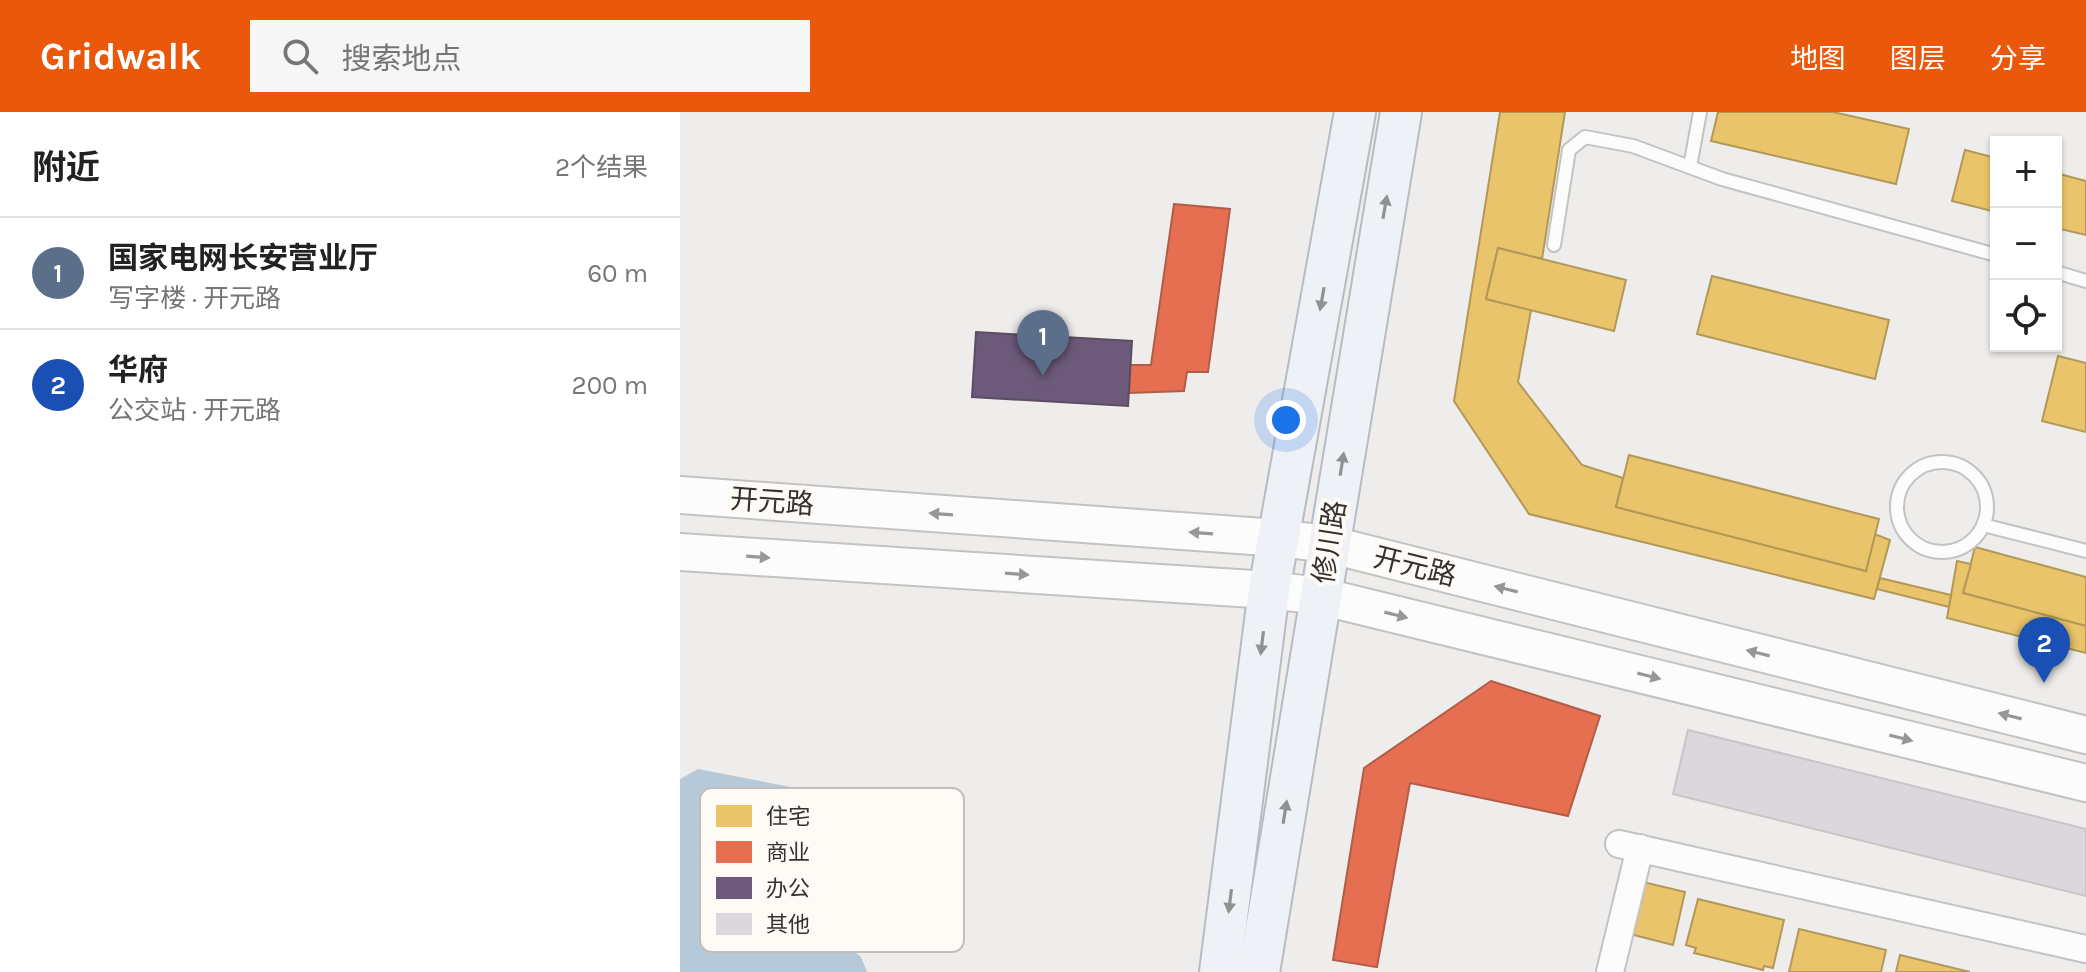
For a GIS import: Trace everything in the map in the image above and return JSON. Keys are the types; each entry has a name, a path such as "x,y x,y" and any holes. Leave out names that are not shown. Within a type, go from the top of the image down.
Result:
{"main road":[{"name":"修川路","path":"1220,972 1269,590 1355,112"},
{"name":"修川路","path":"1259,972 1401,112"},
{"name":"开元路","path":"680,495 1328,544 2086,735"},
{"name":"开元路","path":"680,552 1269,590 1320,596 2086,783"}],"street":[{"path":"1610,972 1630,846 2086,949"}],"lane":[{"path":"1690,167 1700,112"},
{"path":"1554,245 1569,150 1585,137 1633,146 1737,183 1990,253"},
{"path":"2062,274 2086,281"},
{"path":"1950,462 1964,467 1983,489 1987,503 1983,525 1970,543 1956,550 1941,552 1926,549 1913,542 1897,516 1901,487 1921,466 1950,462"},
{"path":"1983,525 2086,551"}],"water":[{"path":"698,769 796,788 700,788 700,952 855,952 861,957 867,972 680,972 680,779"}],"building: 住宅":[{"path":"1500,112 1565,112 1542,259 1498,248 1486,299 1531,310 1518,382 1582,465 1623,478 1616,507 1866,571 1875,534 1890,540 1874,599 1529,514 1454,401"},
{"path":"1718,112 1833,112 1909,129 1896,184 1711,141"},
{"path":"1965,150 1990,156 1990,210 1952,201"},
{"path":"2062,175 2086,181 2086,235 2062,229"},
{"path":"1498,248 1626,280 1614,331 1486,299"},
{"path":"1712,276 1889,320 1875,379 1697,334"},
{"path":"2058,356 2086,363 2086,432 2042,421"},
{"path":"1629,455 1879,519 1866,571 1616,507"},
{"path":"1975,547 2086,577 2086,626 1963,593"},
{"path":"1957,561 1971,564 1963,593 2086,626 2086,653 1947,618"},
{"path":"1880,578 1951,595 1949,607 1877,589"},
{"path":"1643,882 1685,892 1673,945 1630,934"},
{"path":"1698,899 1784,920 1773,968 1764,966 1763,970 1694,953 1696,948 1686,945"},
{"path":"1799,929 1886,950 1881,972 1789,972"},
{"path":"1900,955 1970,972 1896,972"}],"building: 商业":[{"path":"1174,204 1230,209 1208,372 1187,372 1184,391 1129,393 1130,365 1151,365"},
{"path":"1491,681 1600,716 1568,816 1410,783 1377,967 1333,960 1364,768"}],"building: 办公":[{"path":"976,332 1132,341 1128,406 972,397"}],"building: 其他":[{"path":"1688,730 2086,829 2086,896 1673,794"}],"place":[{"name":"国家电网长安营业厅","path":"1043,376"},
{"name":"华府","path":"2044,683"}]}
